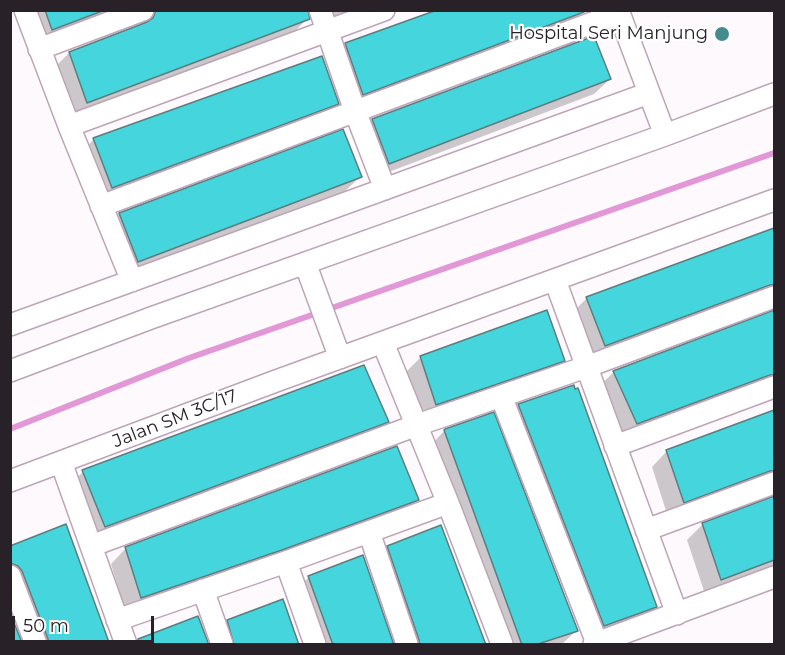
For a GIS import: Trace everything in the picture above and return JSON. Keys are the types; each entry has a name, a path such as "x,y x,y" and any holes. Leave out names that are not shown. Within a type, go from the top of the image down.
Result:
{"street":[{"path":"25,10 132,281"},
{"path":"39,49 143,10"},
{"path":"320,10 355,111 386,189"},
{"path":"69,126 384,10"},
{"path":"101,206 619,12 665,135"},
{"path":"10,325 649,93"},
{"path":"10,371 151,318 665,135 774,93"},
{"name":"Jalan SM 3C/17","path":"10,481 774,200"},
{"path":"304,263 340,358"},
{"path":"555,280 677,614"},
{"path":"91,546 417,425 586,367 774,297"},
{"path":"383,343 448,503 502,645"},
{"path":"615,446 774,387"},
{"path":"501,396 596,644 774,578"},
{"path":"61,462 126,645"},
{"path":"646,530 774,483"},
{"path":"117,620 448,503"},
{"path":"369,532 407,645"},
{"path":"286,562 315,645"},
{"path":"10,576 36,645"},
{"path":"203,590 222,645"}],"building":[{"path":"45,10 105,10 52,30"},
{"path":"156,10 308,10 310,19 87,103 69,52 147,22 153,18"},
{"path":"437,10 584,10 584,12 363,95 345,43"},
{"path":"594,36 611,79 389,164 372,119"},
{"path":"322,56 339,104 112,188 93,138"},
{"path":"343,129 362,177 138,262 119,213"},
{"path":"774,228 774,285 605,346 586,297"},
{"path":"547,310 565,361 436,405 420,356"},
{"path":"774,310 774,375 637,424 613,371"},
{"path":"364,365 389,422 105,527 82,470"},
{"path":"574,385 575,389 578,388 657,607 604,626 518,404"},
{"path":"774,410 774,471 684,503 666,450"},
{"path":"494,412 578,631 535,645 522,645 444,430"},
{"path":"397,446 419,500 141,598 125,547"},
{"path":"774,496 774,560 721,580 702,523"},
{"path":"66,524 110,645 49,645 22,571 18,566 10,563 10,546"},
{"path":"441,525 486,645 419,645 387,546"},
{"path":"363,555 394,645 333,645 308,576"},
{"path":"283,599 299,645 234,645 227,620"},
{"path":"10,613 23,645 10,645"},
{"path":"198,616 209,645 138,645 138,639"}],"waterway":[{"path":"10,429 189,358 774,153"}],"place":[{"name":"Hospital Seri Manjung","path":"722,34"}]}
